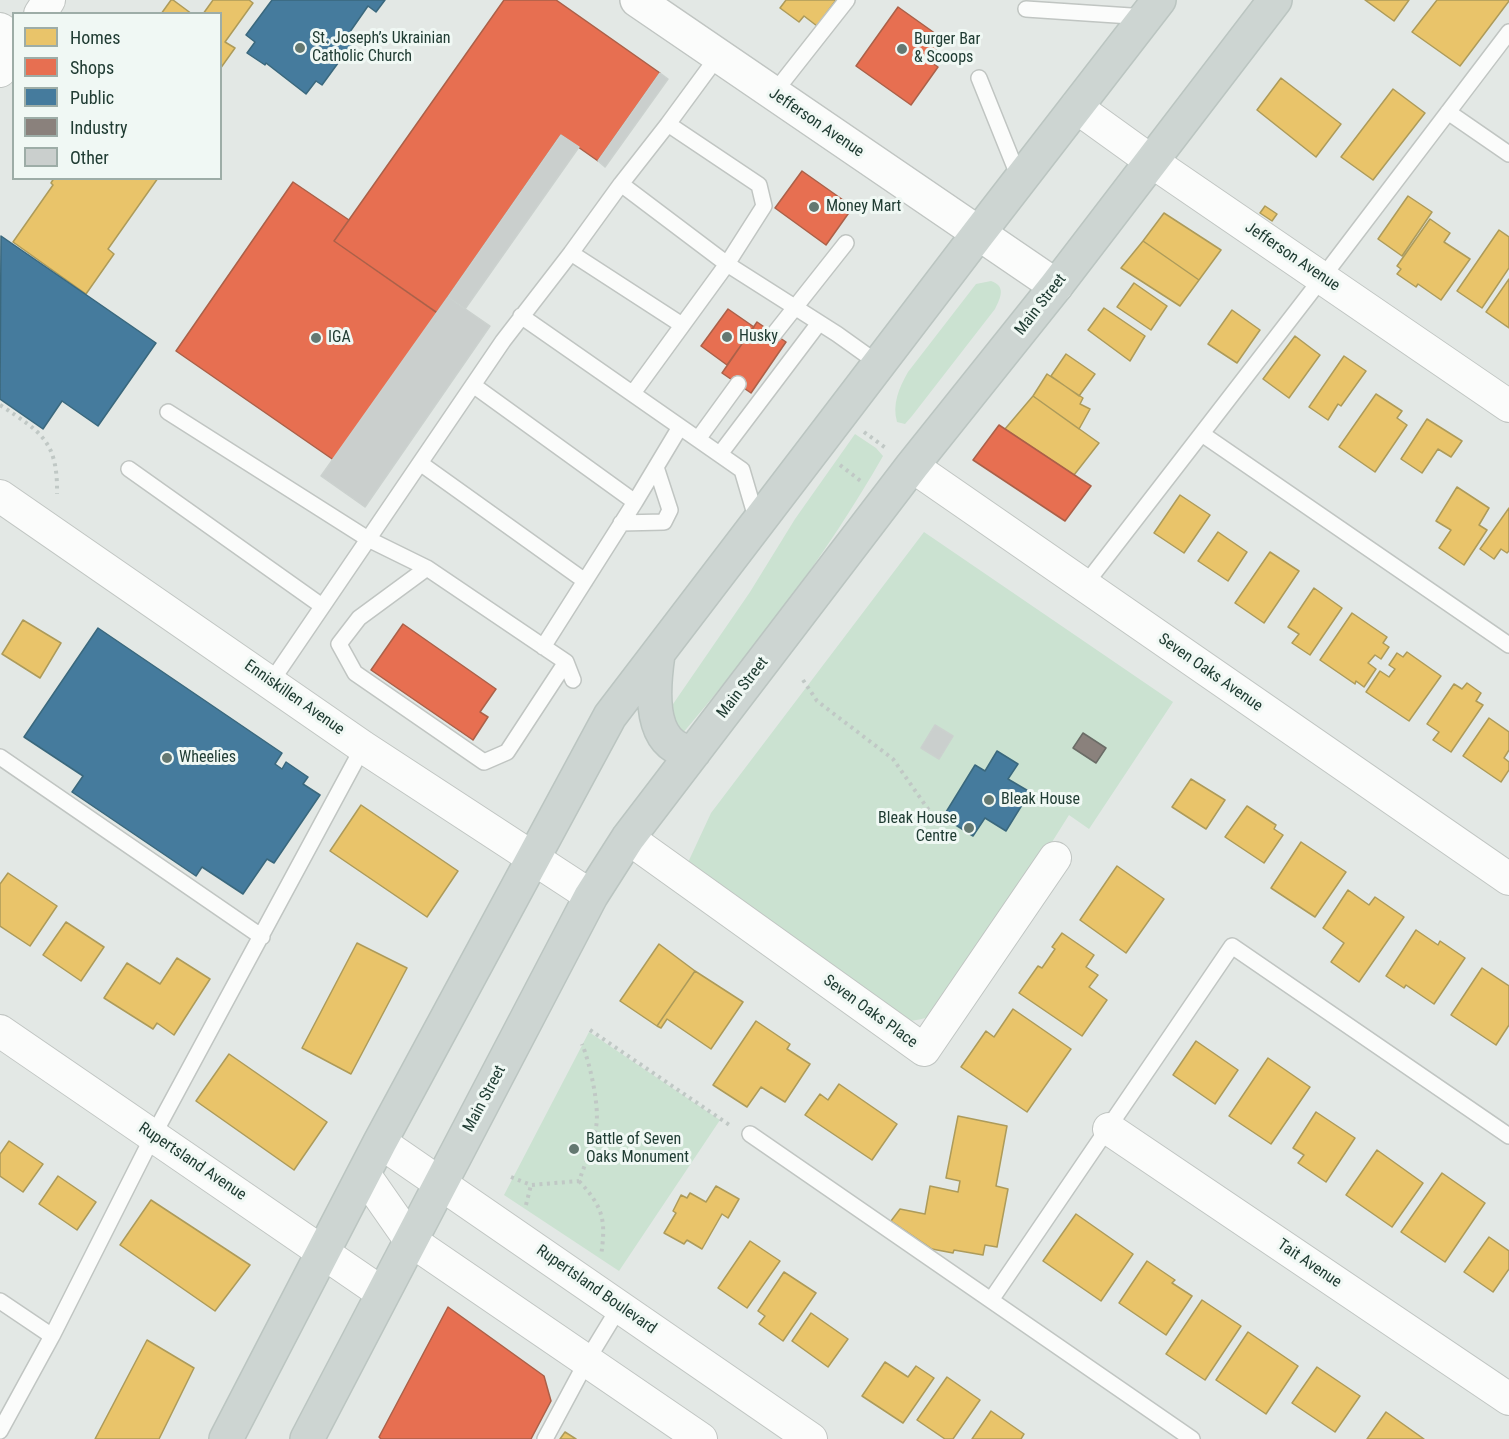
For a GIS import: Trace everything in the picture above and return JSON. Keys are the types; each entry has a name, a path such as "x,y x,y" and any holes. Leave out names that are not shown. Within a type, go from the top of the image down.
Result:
{"main road":[{"name":"Main Street","path":"312,1437 382,1293 591,896 628,838 912,466 1056,286 1275,0"},
{"path":"226,1439 363,1174 610,716 1153,9"},
{"path":"658,654 653,682 655,708 661,729 670,742 680,749 694,752"}],"street":[{"name":"Jefferson Avenue","path":"637,0 1056,286"},
{"path":"0,71 12,54"},
{"name":"Jefferson Avenue","path":"1076,107 1509,406"},
{"name":"Seven Oaks Avenue","path":"912,466 1509,879"},
{"name":"Enniskillen Avenue","path":"0,495 363,747 591,896"},
{"name":"Seven Oaks Place","path":"628,838 924,1050 1055,858"},
{"name":"Rupertsland Avenue","path":"0,1031 382,1293"},
{"name":"Tait Avenue","path":"1109,1129 1509,1399"},
{"name":"Rupertsland Boulevard","path":"380,1142 811,1439"},
{"path":"363,1174 410,1240 701,1439"}],"lane":[{"path":"773,94 847,0"},
{"path":"1026,9 1153,9"},
{"path":"1084,586 1509,32"},
{"path":"271,682 521,316 571,253 718,56"},
{"path":"979,78 1020,180"},
{"path":"1448,112 1509,154"},
{"path":"633,393 727,264 764,206 759,185 668,124"},
{"path":"621,184 727,264 879,364"},
{"path":"774,333 846,243"},
{"path":"571,253 682,325"},
{"path":"521,316 742,470 758,524"},
{"path":"720,454 819,323"},
{"path":"698,439 738,384"},
{"path":"473,385 634,502"},
{"path":"168,412 368,539 427,568 566,662 573,680"},
{"path":"543,647 680,427"},
{"path":"1202,434 1509,645"},
{"path":"420,463 585,581"},
{"path":"621,523 664,522 670,510 656,467"},
{"path":"129,469 322,606"},
{"path":"427,568 359,618 339,644 355,674 484,762 507,752 566,662"},
{"path":"0,1431 52,1336 153,1136 363,747"},
{"path":"0,758 262,937"},
{"path":"991,1300 1232,946 1509,1136"},
{"path":"750,1134 1192,1439"},
{"path":"0,1301 52,1336"},
{"path":"545,1439 620,1306"}],"path":[{"path":"0,405 35,428 51,449 57,472 57,494"},
{"path":"832,459 864,483"},
{"path":"803,680 817,700 892,759 935,819"},
{"path":"590,1030 743,1135 750,1134"},
{"path":"579,1182 597,1126 589,1067 582,1044"},
{"path":"511,1177 531,1185 579,1182"},
{"path":"579,1182 594,1198 605,1225 600,1265"},
{"path":"524,1213 531,1185"}],"green space":[{"path":"991,281 999,286 1001,292 995,309 912,416 905,424 897,422 895,409 897,396 908,372 976,284"},
{"path":"855,434 876,448 883,456 838,529 789,600 682,734 673,725 671,707 750,592 795,519"},
{"name":"Bleak House","path":"924,532 1173,702 1089,829 1069,815 952,1001 931,1016 906,1021 684,871 711,813"},
{"path":"589,1032 720,1120 619,1271 504,1195"}],"building: Homes":[{"path":"173,0 189,12 162,12"},
{"path":"213,0 249,0 253,3 225,42 235,48 222,66 222,12 204,12"},
{"path":"786,0 836,0 817,26 804,16 799,22 780,8"},
{"path":"1365,0 1409,0 1394,21"},
{"path":"1437,0 1509,1 1460,66 1412,32"},
{"path":"1281,78 1341,124 1316,157 1257,110"},
{"path":"1393,89 1425,113 1373,180 1341,157"},
{"path":"53,180 157,180 108,249 114,254 86,294 13,242 53,185 51,183"},
{"path":"1408,196 1432,212 1402,256 1378,239"},
{"path":"1265,206 1277,214 1272,221 1260,213"},
{"path":"1164,213 1221,250 1199,280 1143,241"},
{"path":"1430,219 1450,233 1444,242 1470,259 1441,300 1418,284 1416,287 1397,274 1401,269 1397,266"},
{"path":"1499,230 1509,237 1509,268 1482,308 1457,291"},
{"path":"1143,241 1199,280 1180,306 1121,268"},
{"path":"1509,279 1509,328 1486,312"},
{"path":"1134,283 1167,306 1151,330 1117,307"},
{"path":"1104,308 1145,336 1130,361 1088,330"},
{"path":"1232,310 1260,330 1237,363 1208,344"},
{"path":"1295,336 1320,355 1289,398 1263,379"},
{"path":"1066,354 1095,374 1079,396 1051,376"},
{"path":"1344,356 1366,371 1341,406 1338,404 1328,420 1309,407"},
{"path":"1047,374 1083,398 1080,404 1090,409 1079,429 1033,396"},
{"path":"1376,394 1402,411 1397,418 1407,425 1375,472 1339,447"},
{"path":"1033,396 1099,443 1074,475 1005,429"},
{"path":"1427,419 1462,441 1451,457 1438,449 1422,473 1401,459"},
{"path":"1457,487 1489,508 1479,525 1487,530 1464,565 1439,548 1451,530 1436,521"},
{"path":"1180,495 1210,515 1184,553 1154,533"},
{"path":"1509,508 1509,551 1507,553 1501,549 1494,559 1480,549"},
{"path":"1218,532 1247,552 1228,581 1198,561"},
{"path":"1270,552 1299,571 1264,623 1235,603"},
{"path":"1314,588 1342,608 1310,655 1292,643 1299,634 1288,627"},
{"path":"1352,613 1387,637 1383,643 1389,647 1381,659 1375,655 1368,663 1376,669 1364,687 1356,681 1355,684 1320,660"},
{"path":"23,620 61,643 40,678 2,654"},
{"path":"1407,652 1441,676 1409,721 1366,692 1380,671 1389,677 1395,669 1389,665 1397,653 1403,657"},
{"path":"1467,683 1481,693 1476,701 1483,705 1451,752 1433,740 1439,732 1427,724 1454,684 1462,689"},
{"path":"1489,718 1509,732 1509,750 1504,758 1509,762 1509,770 1501,782 1463,756"},
{"path":"1191,779 1225,800 1206,829 1172,807"},
{"path":"361,805 458,871 427,917 330,851"},
{"path":"1247,806 1276,825 1274,829 1283,835 1264,863 1225,837"},
{"path":"1301,842 1346,872 1315,917 1271,888"},
{"path":"1117,866 1164,899 1126,953 1080,920"},
{"path":"8,873 57,906 30,946 0,926 0,884"},
{"path":"1348,890 1369,905 1375,897 1404,917 1359,982 1331,962 1344,943 1323,928"},
{"path":"66,922 104,947 81,981 43,955"},
{"path":"1416,930 1438,945 1440,941 1465,958 1434,1004 1406,985 1404,988 1386,976"},
{"path":"1062,933 1094,955 1086,967 1098,975 1089,987 1107,1000 1082,1036 1019,993 1038,966 1042,968 1055,949 1052,947"},
{"path":"357,943 407,968 351,1074 302,1048"},
{"path":"659,944 695,971 657,1026 620,1001"},
{"path":"177,958 210,979 174,1035 157,1023 153,1029 104,998 127,963 160,984"},
{"path":"1482,968 1509,986 1509,1025 1496,1045 1451,1015"},
{"path":"695,971 743,1002 711,1049 667,1019 661,1028 657,1026"},
{"path":"1013,1009 1071,1049 1027,1112 961,1067 986,1031 994,1037"},
{"path":"756,1021 790,1044 787,1049 810,1064 785,1102 761,1087 747,1107 713,1085"},
{"path":"1196,1041 1238,1070 1215,1104 1173,1075"},
{"path":"229,1054 327,1122 294,1170 196,1101"},
{"path":"1268,1058 1310,1087 1271,1144 1229,1116"},
{"path":"839,1084 897,1124 872,1160 805,1115 820,1094 828,1100"},
{"path":"1316,1112 1355,1138 1326,1182 1298,1163 1304,1155 1293,1148"},
{"path":"958,1116 1007,1126 996,1186 1008,1189 997,1247 985,1245 983,1255 932,1249 891,1221 900,1209 925,1214 930,1186 958,1192 960,1181 946,1178"},
{"path":"9,1141 43,1164 23,1192 0,1176 0,1154"},
{"path":"1377,1150 1423,1183 1392,1227 1346,1195"},
{"path":"1442,1173 1485,1203 1445,1262 1401,1232"},
{"path":"58,1176 96,1202 77,1230 39,1204"},
{"path":"716,1186 739,1199 728,1218 722,1214 702,1249 687,1240 684,1244 664,1233 676,1213 673,1211 681,1195 687,1198 690,1193 706,1202"},
{"path":"151,1200 250,1265 215,1311 120,1245"},
{"path":"1076,1214 1133,1254 1101,1301 1043,1261"},
{"path":"1489,1237 1509,1251 1509,1269 1493,1292 1464,1272"},
{"path":"750,1241 780,1261 747,1308 718,1288"},
{"path":"1147,1261 1175,1280 1172,1283 1192,1296 1166,1335 1119,1303"},
{"path":"784,1272 816,1293 783,1341 759,1324 765,1316 758,1311"},
{"path":"1202,1300 1241,1326 1205,1380 1166,1354"},
{"path":"811,1313 848,1339 828,1367 792,1341"},
{"path":"1248,1332 1298,1366 1266,1414 1216,1380"},
{"path":"147,1340 194,1368 159,1439 95,1439"},
{"path":"885,1362 908,1377 916,1366 934,1378 903,1423 862,1396"},
{"path":"1317,1367 1360,1396 1335,1432 1292,1403"},
{"path":"947,1377 980,1400 953,1439 945,1439 917,1420"},
{"path":"991,1411 1024,1434 1021,1439 972,1439"},
{"path":"1386,1412 1424,1439 1367,1439"},
{"path":"565,1432 576,1439 560,1439"}],"building: Shops":[{"path":"504,0 556,0 660,73 598,161 561,135 437,313 334,241"},
{"name":"Burger Bar & Scoops","path":"898,7 943,39 928,60 938,67 911,105 856,66"},
{"name":"Money Mart","path":"802,171 853,207 826,245 775,208"},
{"name":"IGA","path":"293,182 349,220 334,241 455,325 435,354 445,361 420,397 409,389 351,472 176,351"},
{"name":"Husky","path":"728,309 754,327 727,365 701,346"},
{"name":"Husky","path":"757,322 786,342 751,393 722,373"},
{"path":"999,425 1091,486 1065,521 973,460"},
{"path":"403,624 496,689 480,712 488,717 473,740 371,670"},
{"path":"448,1307 544,1376 551,1401 531,1439 381,1439 379,1437"}],"building: Public":[{"name":"St. Joseph’s Ukrainian Catholic Church","path":"272,0 385,0 376,12 368,6 345,39 352,44 322,85 316,81 306,94 266,63 265,65 247,53 255,42 246,35"},
{"path":"1,236 156,343 98,426 62,401 43,429 0,399"},
{"name":"Wheelies","path":"98,628 282,753 275,764 282,769 286,762 308,777 303,784 320,795 274,863 267,859 243,894 202,867 196,876 72,792 83,776 24,737"},
{"name":"Bleak House","path":"997,751 1018,764 1008,779 1030,792 1006,831 985,818 973,836 943,817 975,765 985,771"}],"building: Industry":[{"path":"1083,733 1106,748 1096,763 1073,748"}],"building: Other":[{"path":"660,73 668,79 605,167 598,161"},
{"path":"561,135 579,147 465,309 448,297"},
{"path":"448,297 490,326 365,507 321,476"},
{"path":"935,725 953,736 939,759 921,748"}],"place":[{"name":"St. Joseph’s Ukrainian Catholic Church","path":"300,48"},
{"name":"Burger Bar & Scoops","path":"902,49"},
{"name":"Money Mart","path":"814,207"},
{"name":"Husky","path":"727,337"},
{"name":"IGA","path":"316,338"},
{"name":"Wheelies","path":"167,758"},
{"name":"Bleak House","path":"989,800"},
{"name":"Bleak House Centre","path":"969,828"},
{"name":"Battle of Seven Oaks Monument","path":"574,1149"}]}
